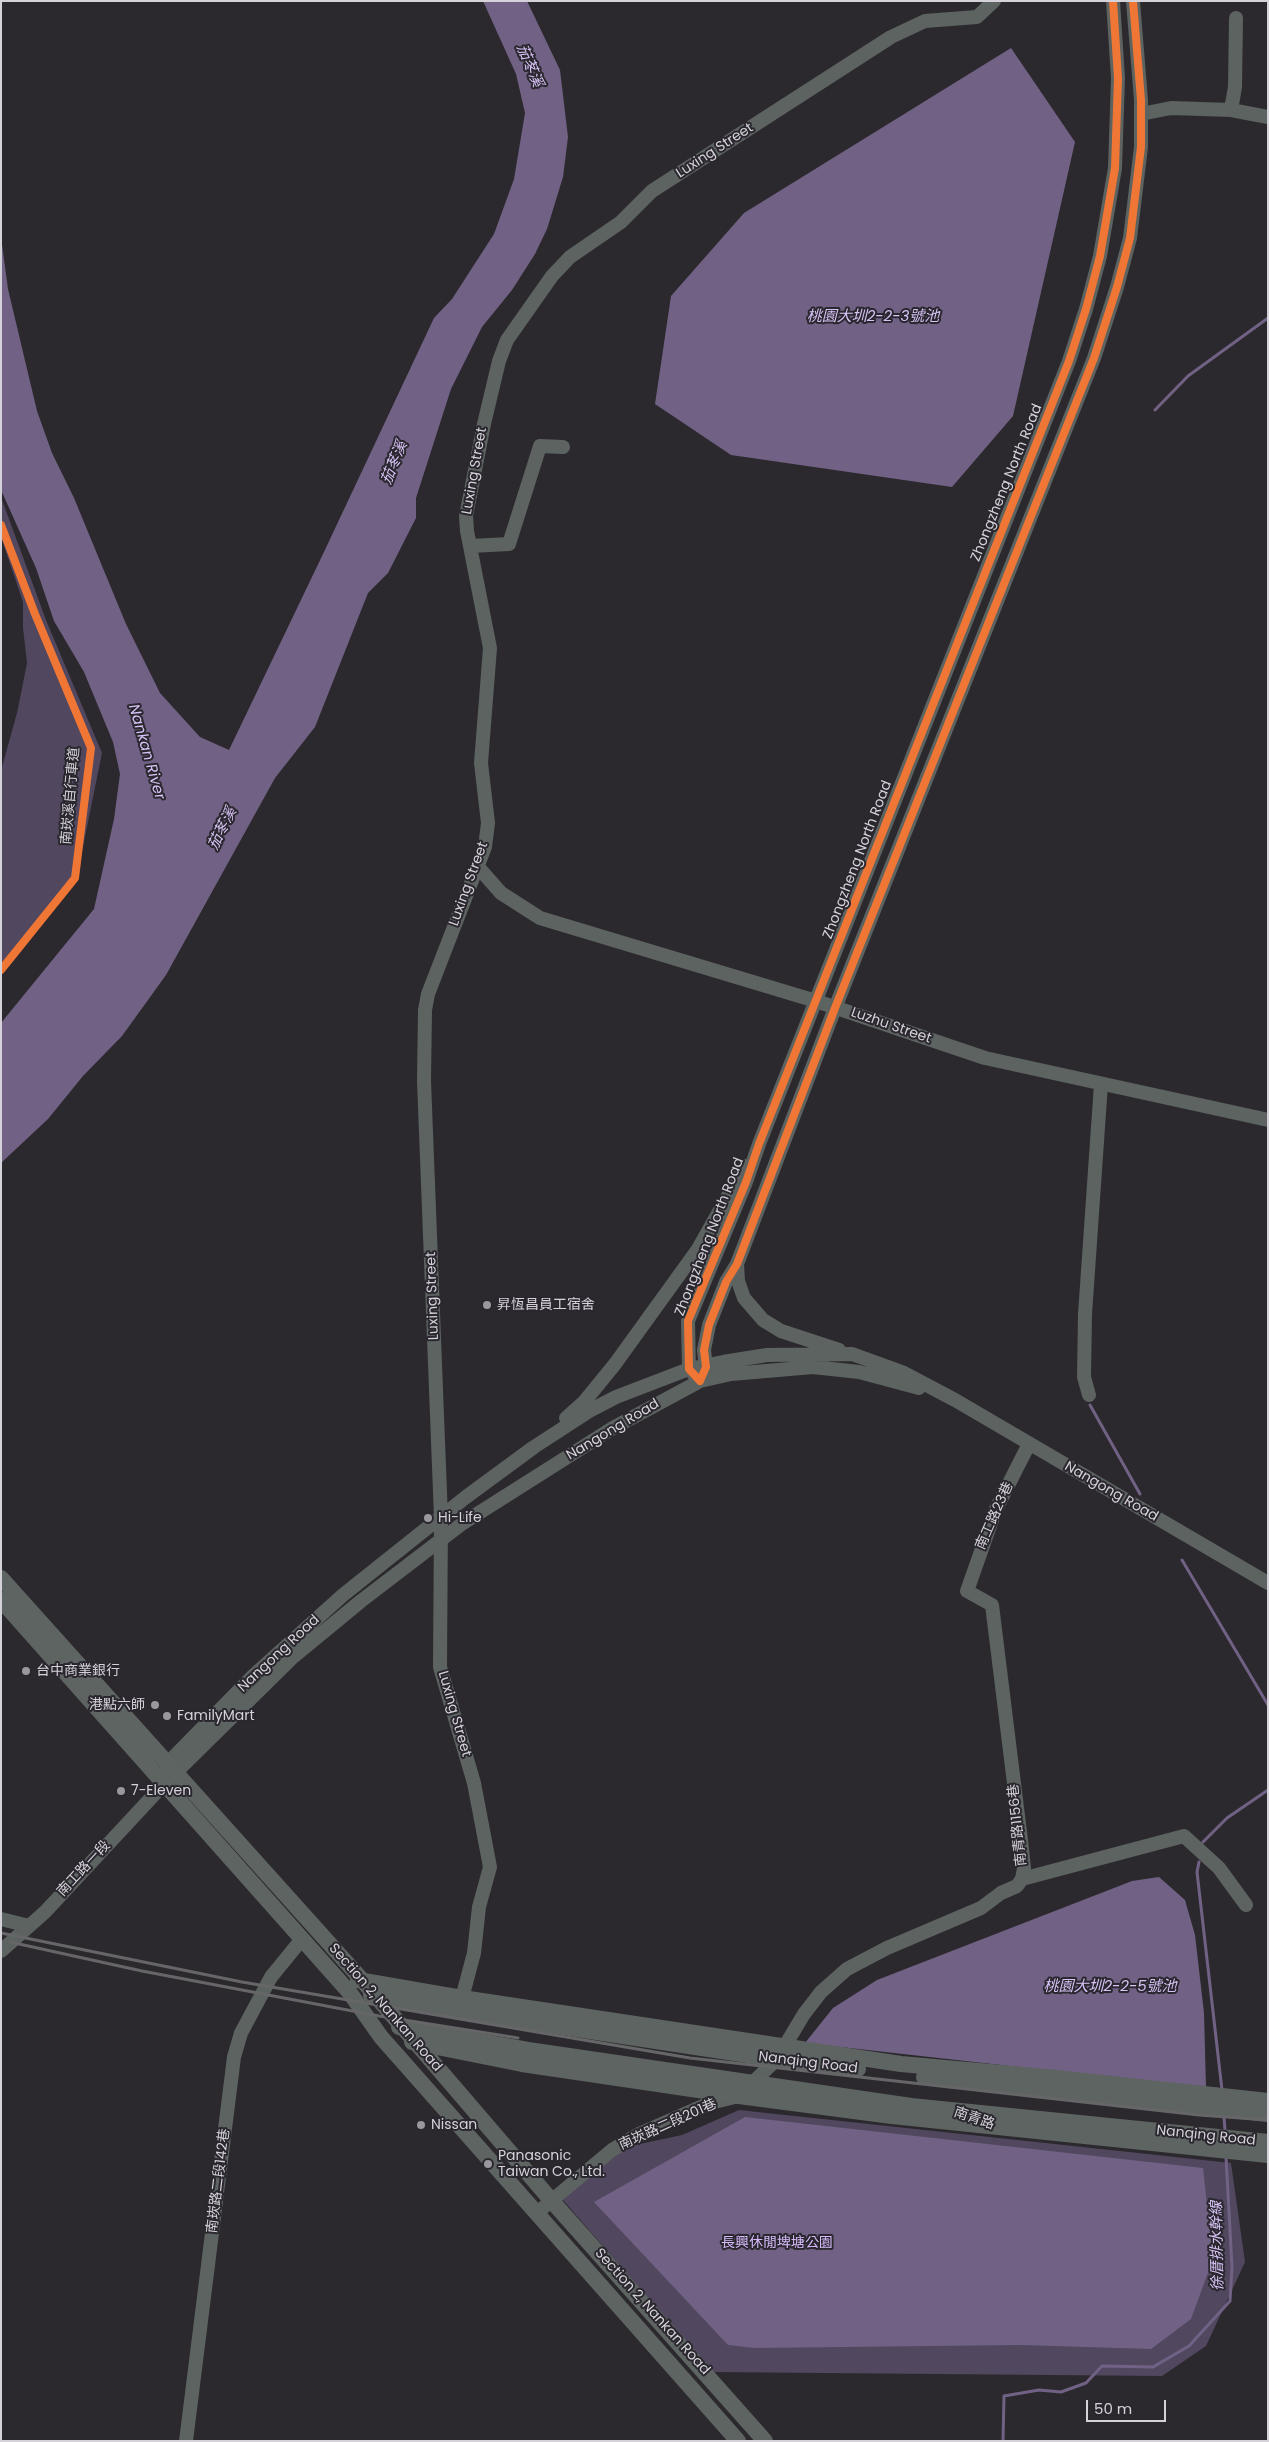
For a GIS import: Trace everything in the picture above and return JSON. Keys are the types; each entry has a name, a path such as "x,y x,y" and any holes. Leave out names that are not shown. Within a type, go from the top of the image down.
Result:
{"main road":[{"name":"Section 2, Nankan Road","path":"1,1578 169,1773 302,1938 350,1993 376,2031 538,2212 738,2441"},
{"name":"Section 2, Nankan Road","path":"1,1600 169,1773 363,1981 373,1995 551,2200 765,2441"},
{"path":"337,1979 363,1981 781,2053 1268,2100"},
{"name":"Nanqing Road","path":"350,1993 373,1995 531,2022 781,2053 980,2083 1268,2114"},
{"name":"Nanqing Road","path":"376,2031 402,2027 528,2050 947,2109 1268,2142"},
{"path":"376,2031 415,2043 522,2064 738,2096 1001,2128 1268,2155"},
{"path":"980,2083 1020,2075"},
{"name":"南青路","path":"947,2109 1001,2128"}],"street":[{"name":"Luxing Street","path":"462,1998 474,1953 479,1907 490,1867 474,1784 440,1667 442,1518 424,1081 425,1010 428,994 485,847 488,823 481,763 490,648 466,516 484,424 499,361 507,340 552,276 570,257 621,222 652,191 891,37 925,21 977,17 994,1"},
{"name":"Zhongzheng North Road","path":"689,1369 688,1321 746,1182 759,1144 1069,361 1086,309 1100,256 1115,168 1118,78 1113,1"},
{"path":"689,1369 700,1381 706,1366 704,1350 709,1325 726,1282 736,1264 835,1008 1106,323 1130,238 1141,147 1133,1"},
{"path":"1232,110 1235,87 1236,18"},
{"path":"1140,114 1171,108 1232,110 1268,117"},
{"path":"470,546 509,544 540,446 563,447"},
{"name":"Luzhu Street","path":"478,867 500,893 540,918 816,1001 984,1058 1268,1120"},
{"path":"1088,1395 1084,1377 1085,1314 1101,1084"},
{"path":"534,1447 584,1402 641,1329 698,1249 759,1144"},
{"path":"736,1264 738,1281 744,1298 763,1320 781,1331 852,1354"},
{"name":"Nangong Road","path":"169,1773 253,1676 336,1601 534,1447 591,1410 616,1397 689,1369 767,1355 852,1354 902,1372 955,1400 1268,1583"},
{"name":"Nangong Road","path":"169,1773 293,1657 360,1601 442,1540 463,1522 613,1428 700,1381 731,1374 813,1367 859,1372 904,1383 955,1400"},
{"name":"南工路23巷","path":"967,1591 996,1509 1029,1444"},
{"name":"南青路1156巷","path":"754,2082 781,2053 804,2014 821,1992 847,1969 887,1948 981,1908 1001,1893 1017,1886 1022,1879 1024,1868 1021,1840 992,1605 967,1591"},
{"name":"南工路一段","path":"1,1951 30,1926 169,1773"},
{"path":"1022,1879 1184,1836 1219,1868 1246,1905"},
{"path":"1,1920 30,1926"},
{"name":"南崁路二段142巷","path":"186,2441 234,2057 241,2033 271,1977 302,1938"},
{"name":"南崁路二段201巷","path":"538,2212 612,2150 637,2135 710,2103 738,2096 754,2082"}],"green space":[{"path":"1,497 46,620 102,753 76,881 1,974 2,767 17,713 27,663 23,628 23,602 1,537"},
{"name":"長興休閒埤塘公園","path":"739,2110 1231,2163 1245,2262 1206,2346 1162,2376 712,2372 563,2200 612,2150 682,2135"}],"water":[{"path":"483,1 527,1 560,70 568,137 563,177 547,229 535,254 512,290 482,327 451,389 416,498 416,518 388,573 368,593 315,727 275,778 166,975 122,1036 83,1076 48,1119 1,1163 1,1023 94,909 114,819 120,774 113,742 84,672 54,621 36,568 1,490 1,237 8,289 37,411 52,453 74,498 126,624 160,693 200,737 229,750 434,318 452,299 494,234 514,179 525,113 516,74"},
{"name":"桃園大圳2-2-3號池","path":"1011,48 1075,142 1013,416 952,487 731,455 655,404 671,296 744,213"},
{"name":"桃園大圳2-2-5號池","path":"1159,1877 1185,1900 1195,1935 1204,2013 1206,2088 805,2043 833,2008 877,1980 1132,1881"},
{"name":"長興休閒埤塘公園","path":"745,2117 1203,2168 1213,2259 1191,2319 1151,2349 1021,2345 755,2348 728,2345 594,2202"}],"waterway":[{"path":"1155,410 1188,376 1268,318"},
{"path":"1090,1405 1140,1494"},
{"path":"1182,1560 1268,1705"},
{"name":"徐厝排水幹線","path":"1203,1842 1227,1818 1268,1790"},
{"name":"徐厝排水幹線","path":"1199,1862 1197,1872 1222,2090"},
{"name":"徐厝排水幹線","path":"1224,2116 1225,2131"},
{"name":"徐厝排水幹線","path":"1003,2441 1004,2396 1039,2390 1061,2392 1086,2383 1102,2366 1153,2367 1189,2346 1230,2301 1232,2267 1226,2157"}],"railway":[{"path":"1,1933 242,1982 690,2058 1199,2115 1268,2120"},
{"path":"10,1942 142,1971 379,2016 518,2038"}],"cycle path":[{"path":"1113,1 1118,78 1115,168 1100,256 1086,309 1069,361 759,1144 746,1182 688,1321 689,1369 700,1381 706,1367 704,1350 709,1325 726,1282 737,1264 835,1008 1094,358 1117,287 1130,238 1141,147 1141,100 1133,1"},
{"name":"南崁溪自行車道","path":"1,525 35,614 91,748 75,878 1,970"}],"place":[{"name":"昇恆昌員工宿舍","path":"487,1305"},
{"name":"Hi-Life","path":"428,1518"},
{"name":"台中商業銀行","path":"26,1671"},
{"name":"港點六師","path":"155,1705"},
{"name":"FamilyMart","path":"167,1716"},
{"name":"7-Eleven","path":"121,1791"},
{"name":"Nissan","path":"421,2125"},
{"name":"Panasonic Taiwan Co., Ltd.","path":"488,2164"}],"water label":[{"name":"茄苳溪","path":"529,66"},
{"name":"茄苳溪","path":"395,463"},
{"name":"Nankan River","path":"146,752"},
{"name":"茄苳溪","path":"223,829"}]}
